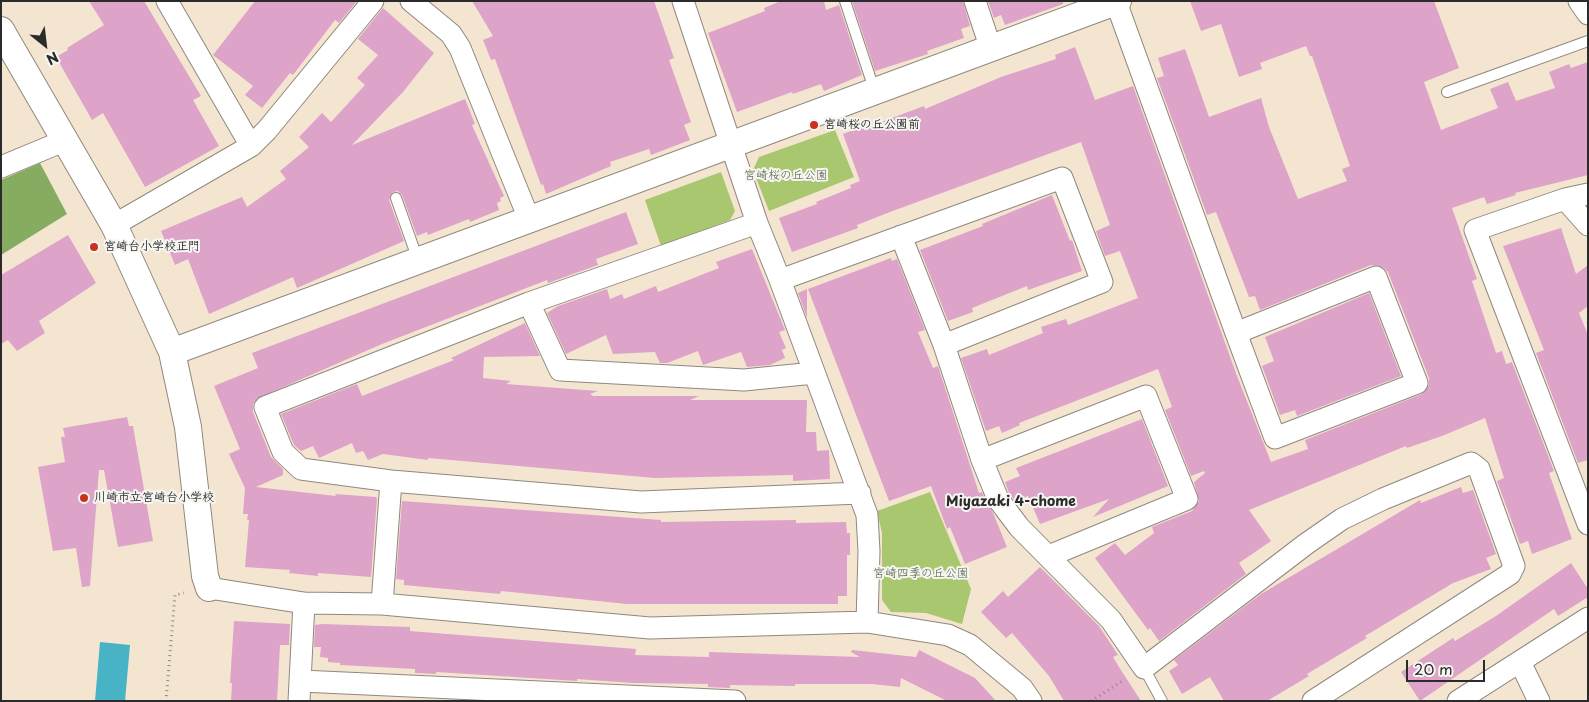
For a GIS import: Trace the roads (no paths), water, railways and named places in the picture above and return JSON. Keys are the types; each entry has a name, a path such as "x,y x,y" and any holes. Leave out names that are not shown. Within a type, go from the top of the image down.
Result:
{"street":[{"path":"167,1 251,146"},
{"path":"114,225 251,146 267,130 373,1"},
{"path":"411,1 451,34 460,48 529,220"},
{"path":"682,1 757,223 867,515 869,551 867,622"},
{"path":"975,1 991,49"},
{"path":"1579,1 1588,14"},
{"path":"172,352 876,93 1117,2 1236,333 1275,438 1417,383 1376,278 1236,333"},
{"path":"1,30 114,225 172,352 188,427 205,576 209,588 304,603 382,604 650,628 867,622 948,635 970,645 1022,688 1031,701"},
{"path":"1,167 66,140"},
{"path":"780,280 1062,178 1102,282 944,345"},
{"path":"1588,194 1475,230 1580,475 1588,524"},
{"path":"1565,200 1588,226"},
{"path":"757,223 529,303 265,407 283,452 301,469 391,481 641,502 860,493"},
{"path":"901,236 944,345 982,460 998,499 1019,527 1111,620 1144,668 1342,519 1382,499 1471,463 1479,469 1514,566 1510,574 1313,701"},
{"path":"529,303 560,370 744,380 814,373"},
{"path":"982,460 1146,396 1187,499 1049,556"},
{"path":"382,604 391,481"},
{"path":"304,603 300,691 735,701"},
{"path":"1458,701 1588,618"},
{"path":"1520,662 1540,701"}],"lane":[{"path":"845,1 876,93"},
{"path":"1448,92 1588,41"},
{"path":"396,198 418,260"},
{"path":"1144,668 1162,701"}],"water":[{"path":"100,642 130,645 125,701 95,701"}],"place":[{"name":"宮崎桜の丘公園前","path":"814,125"},
{"name":"宮崎台小学校正門","path":"94,247"},
{"name":"川崎市立宮崎台小学校","path":"84,498"}],"district":[{"name":"Miyazaki 4-chome","path":"1011,502"}],"park label":[{"name":"宮崎桜の丘公園","path":"786,176"},
{"name":"宮崎四季の丘公園","path":"921,574"}]}
